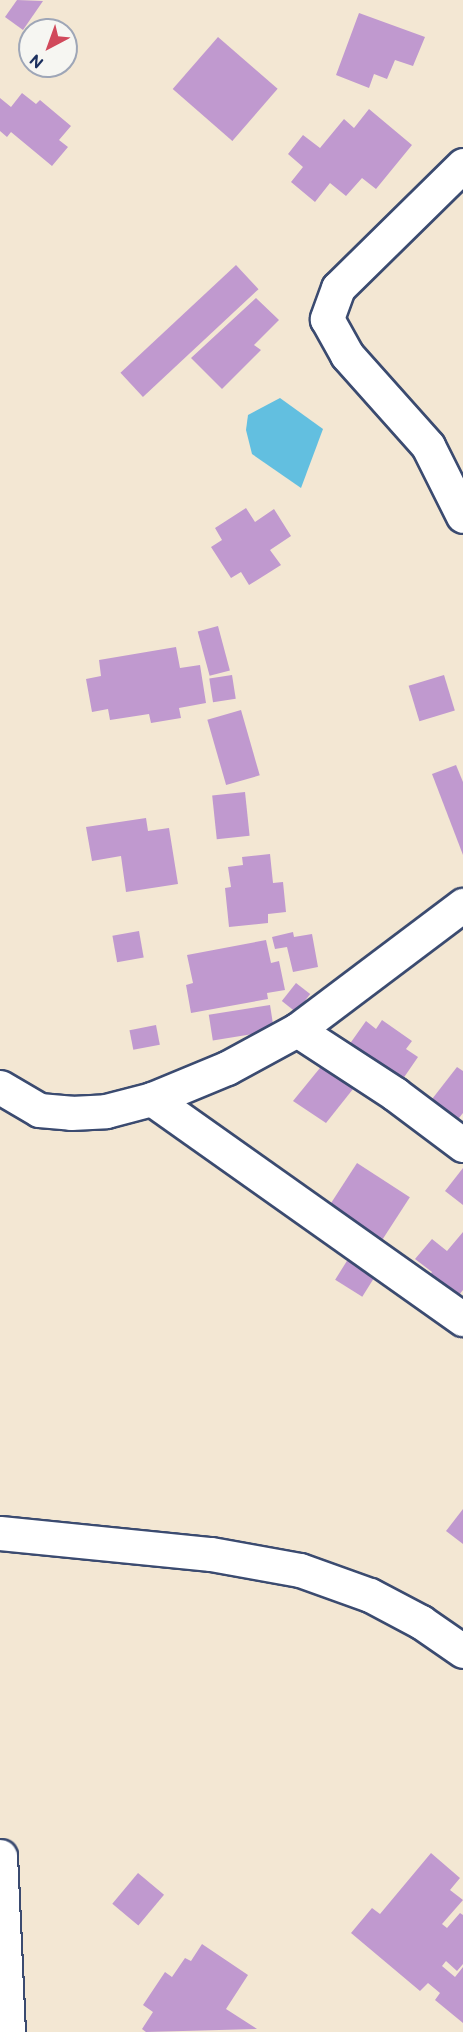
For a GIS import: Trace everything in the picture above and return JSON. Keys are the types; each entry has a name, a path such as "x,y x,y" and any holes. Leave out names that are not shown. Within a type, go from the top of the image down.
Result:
{"street":[{"path":"463,165 338,288 327,319 347,355 428,446 463,516"},
{"path":"0,1087 39,1110 72,1113 106,1111 152,1099 227,1068 297,1030 463,905"},
{"path":"297,1030 395,1094 463,1145"},
{"path":"152,1099 463,1319"},
{"path":"0,1533 211,1554 300,1570 370,1595 421,1622 463,1651"},
{"path":"0,1856 8,2032"}],"water":[{"path":"280,398 323,429 301,488 252,454 246,430 248,415"}],"building":[{"path":"17,0 43,1 31,18 18,18 18,26 5,17"},
{"path":"359,13 425,37 413,66 395,60 387,79 374,74 369,88 336,75"},
{"path":"218,37 278,89 232,141 173,89"},
{"path":"22,93 36,104 40,100 71,126 59,140 68,147 52,166 11,132 7,137 0,131 0,98 11,107"},
{"path":"369,109 412,145 376,189 362,178 346,196 330,183 315,202 291,182 303,167 288,154 303,135 320,148 344,119 354,128"},
{"path":"236,265 259,289 143,397 120,373"},
{"path":"256,298 279,320 254,345 261,350 222,389 191,358"},
{"path":"246,508 255,522 274,509 291,536 270,550 281,565 249,585 241,572 231,578 211,547 222,540 215,528"},
{"path":"218,626 230,670 210,676 198,631"},
{"path":"176,647 180,668 200,665 206,703 179,708 181,718 151,723 149,714 110,720 108,709 92,712 86,679 101,676 99,660"},
{"path":"232,675 236,699 213,702 209,679"},
{"path":"444,675 455,710 419,721 409,686"},
{"path":"241,710 260,775 226,785 207,720"},
{"path":"456,765 463,782 463,855 432,774"},
{"path":"245,792 250,836 217,839 212,795"},
{"path":"146,818 148,831 169,828 178,884 126,892 121,856 92,861 86,827"},
{"path":"270,854 273,883 283,882 286,912 268,914 268,923 229,927 225,888 231,887 228,867 243,865 242,857"},
{"path":"139,931 144,958 117,962 112,936"},
{"path":"293,932 294,937 312,934 318,967 293,972 287,947 275,949 272,937"},
{"path":"266,940 271,963 279,961 285,990 267,993 268,999 191,1013 186,985 193,983 187,955"},
{"path":"296,983 310,994 296,1012 282,1001"},
{"path":"270,1005 274,1031 213,1040 209,1015"},
{"path":"382,1020 412,1041 406,1049 418,1057 396,1089 344,1052 366,1021 376,1029"},
{"path":"156,1025 160,1045 133,1050 129,1030"},
{"path":"324,1063 357,1084 326,1123 293,1101"},
{"path":"457,1067 463,1071 463,1113 455,1123 429,1103"},
{"path":"357,1163 410,1197 378,1246 325,1212"},
{"path":"463,1168 463,1205 445,1191"},
{"path":"463,1232 463,1290 455,1300 427,1278 432,1272 415,1259 432,1239 447,1251"},
{"path":"350,1256 377,1273 362,1297 335,1280"},
{"path":"463,1509 463,1544 446,1531"},
{"path":"431,1853 460,1878 450,1890 463,1900 442,1924 447,1928 460,1913 463,1915 463,1964 457,1971 446,1961 442,1966 455,1977 463,1967 463,2023 435,2000 440,1993 428,1983 420,1991 351,1933 372,1908 380,1914"},
{"path":"138,1873 164,1895 138,1925 112,1904"},
{"path":"202,1944 248,1975 226,2009 257,2029 146,2032 142,2029 153,2012 143,2005 165,1972 172,1977 185,1958 191,1961"}]}
